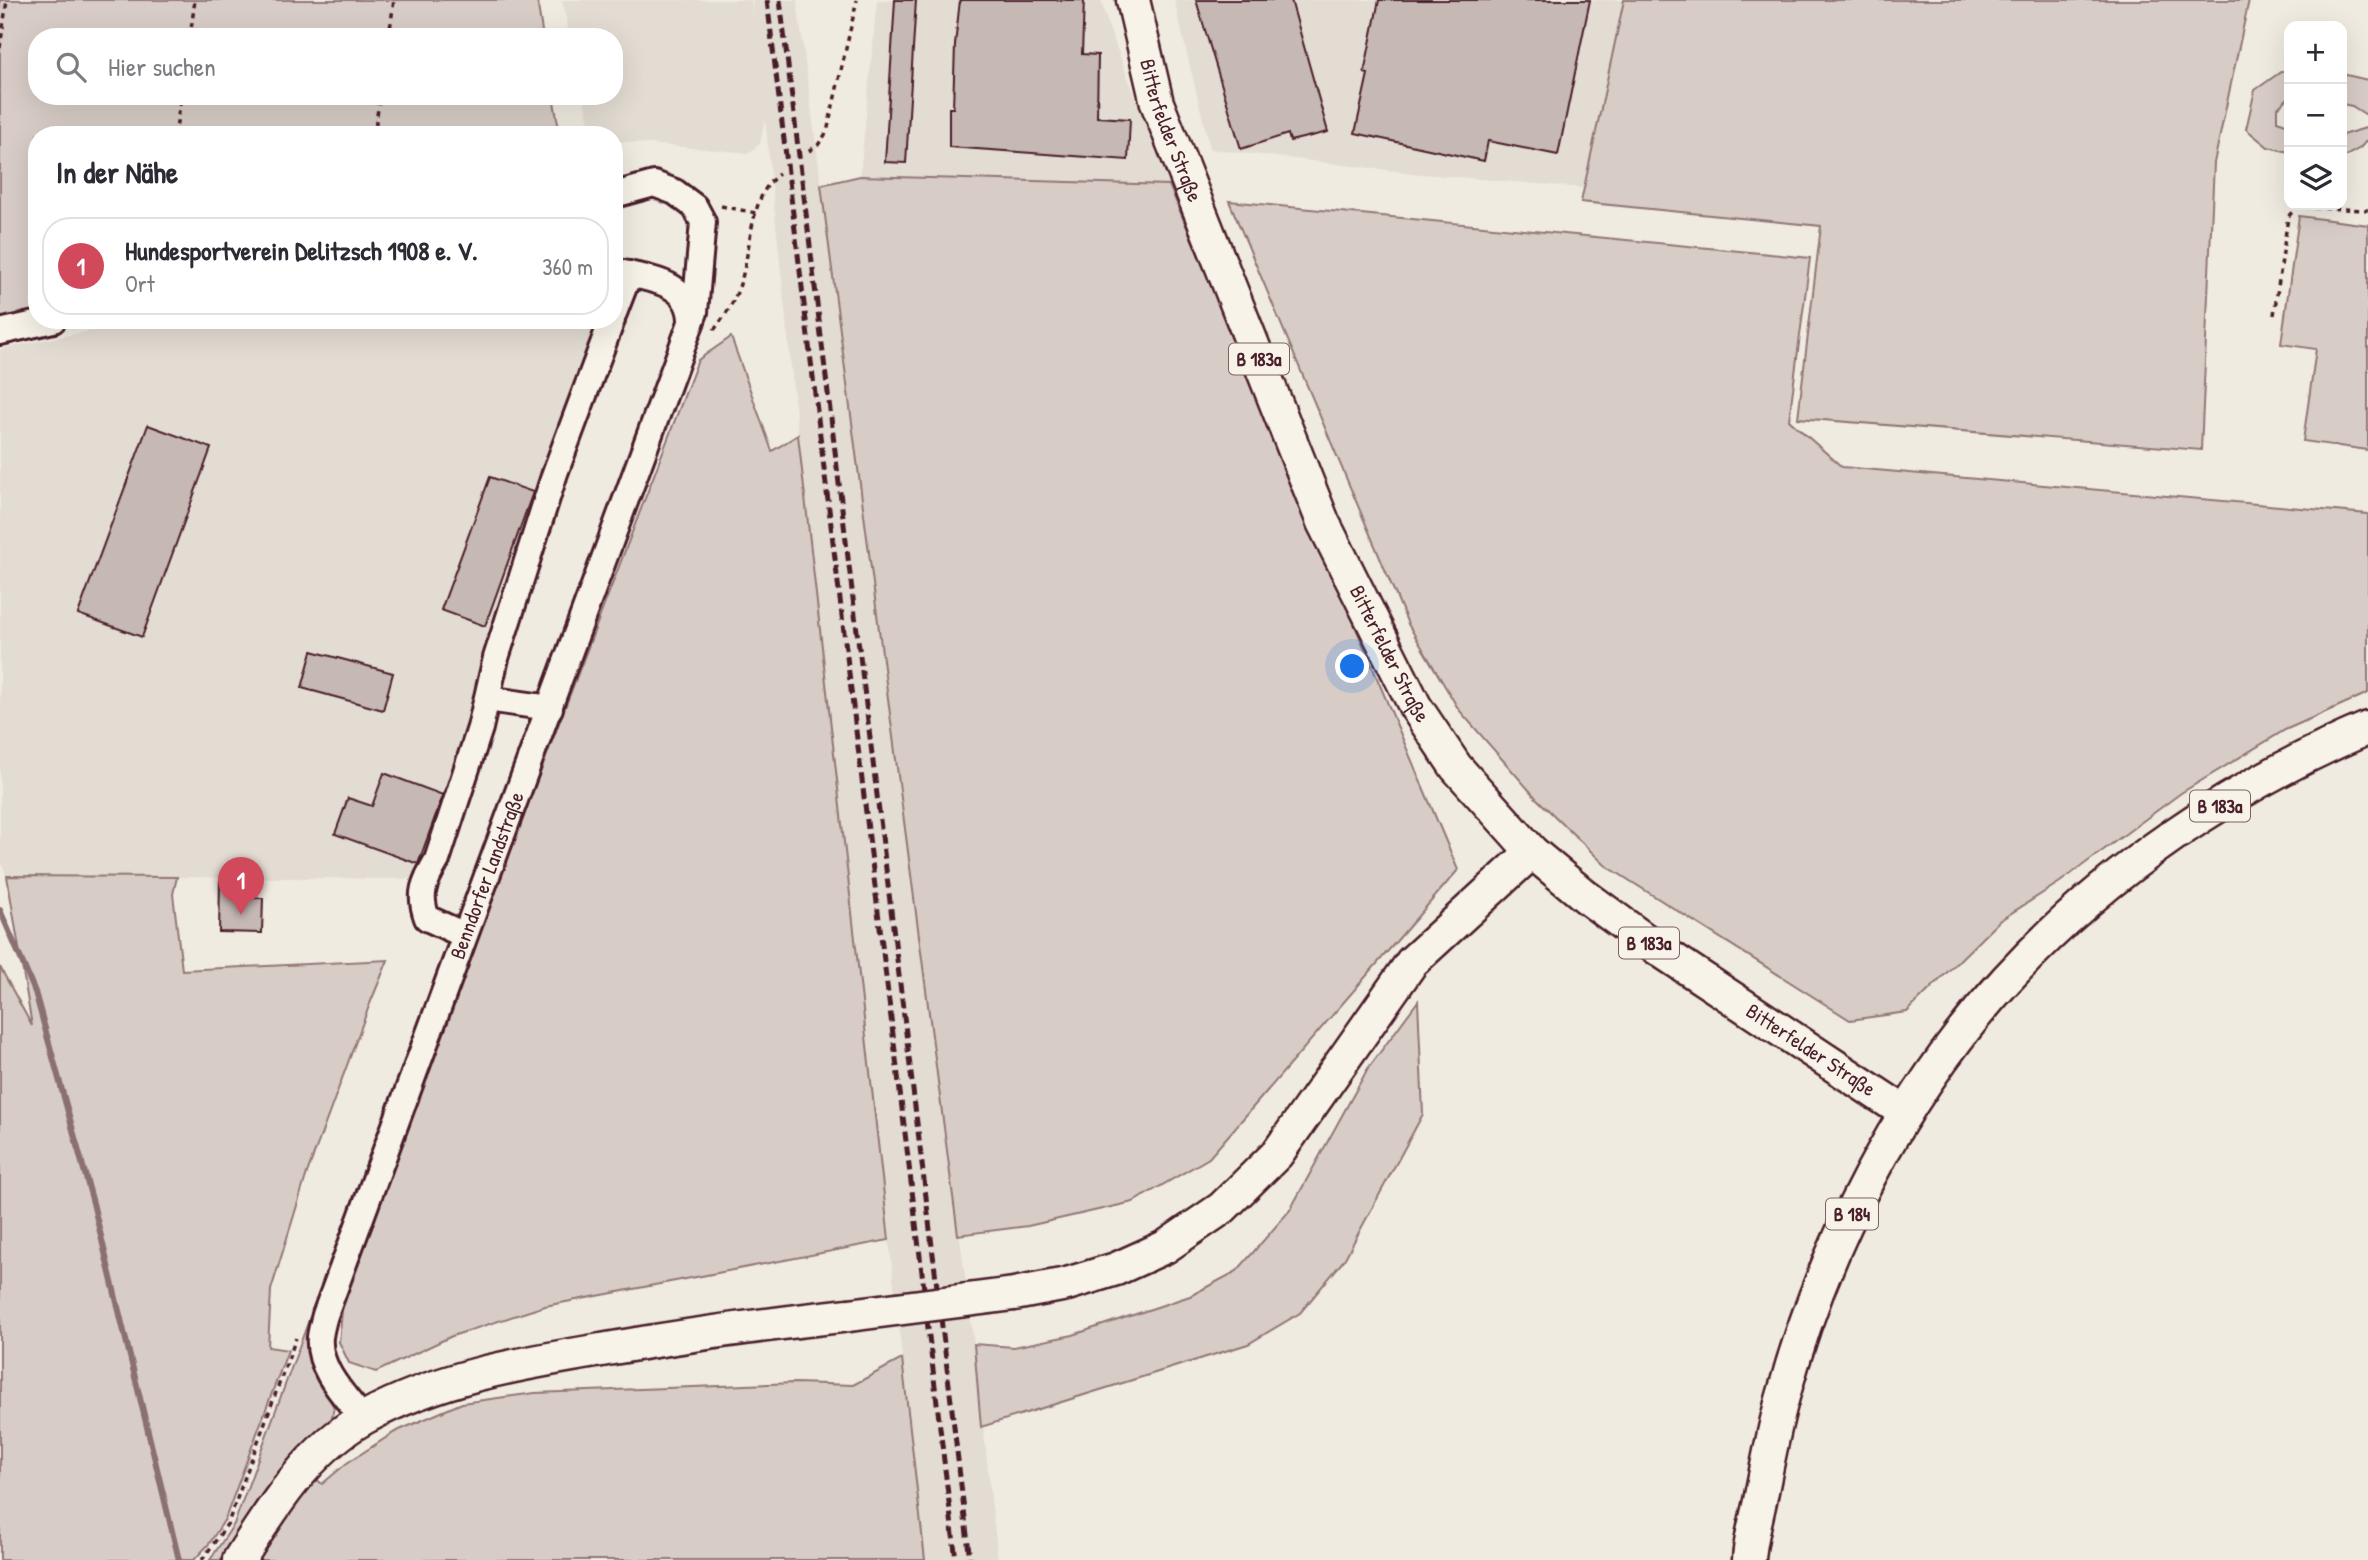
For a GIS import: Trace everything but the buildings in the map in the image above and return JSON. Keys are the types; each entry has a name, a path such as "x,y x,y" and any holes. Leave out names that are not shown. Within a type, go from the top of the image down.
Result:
{"main road":[{"name":"Bitterfelder Straße","path":"1133,0 1157,103 1323,522 1415,706 1457,767 1532,852 1585,896 1649,943 1906,1113"},
{"name":"B 183a","path":"1906,1113 2006,980 2085,904 2189,826 2262,779 2368,728"},
{"path":"239,1560 291,1484 326,1447 363,1419 444,1382 517,1364 721,1330 1014,1294 1066,1284 1116,1269 1165,1247 1222,1208 1277,1154 1412,962 1532,852"},
{"name":"B 184","path":"1749,1560 1774,1432 1794,1355 1826,1271 1853,1211 1906,1113"}],"street":[{"name":"Benndorfer Landstraße","path":"363,1419 323,1364 320,1338 325,1315 682,350 699,293 703,222 695,207 675,192 654,184 623,193"},
{"path":"623,274 669,285 680,291 691,312 691,324"},
{"path":"0,332 28,326"},
{"path":"464,935 427,918 421,902 426,879 437,860 488,699 496,658 555,472 609,329"},
{"path":"488,699 550,708"}],"path":[{"path":"0,48 7,0"},
{"path":"191,28 195,0"},
{"path":"390,28 394,0"},
{"path":"809,151 818,145 827,132 857,0"},
{"path":"176,126 180,105"},
{"path":"375,126 379,105"},
{"path":"682,350 710,334 729,312 740,285 761,196 770,180 779,174"},
{"path":"719,206 756,213"},
{"path":"2274,315 2288,217 2296,207 2368,210"}],"shaded area":[{"path":"0,0 537,0 542,28 28,28 28,105 555,105 558,126 28,126 28,323 0,332"},
{"path":"562,0 751,0 754,16 752,0 797,0 974,1344 998,1560 925,1560 765,119 760,144 749,153 623,142 623,126 590,126 585,105 623,105 623,28 568,28"},
{"path":"877,0 1101,0 1169,185 860,176"},
{"path":"1174,0 1624,0 1584,188 1421,174 1210,149"},
{"path":"1624,0 2249,0 2214,163 2201,450 1798,418 1821,226 1581,202"},
{"path":"2284,71 2284,102 2277,109 2277,121 2284,123 2284,151 2268,147 2246,129 2255,90"},
{"path":"2347,75 2368,80 2368,116 2347,105"},
{"path":"2366,128 2368,139 2360,148 2347,155 2347,134"},
{"path":"860,176 1169,185 1458,870 1209,1158 1133,1202 1028,1226 958,1235 821,185"},
{"path":"1229,201 1810,258 1789,420 1842,467 2368,514 2368,693 2285,730 2181,793 2060,882 1999,921 1907,1012 1850,1020 1605,865 1536,798 1459,710 1408,624"},
{"path":"2299,216 2368,225 2368,450 2303,441 2316,349 2281,344"},
{"path":"100,329 609,329 426,879 7,876 0,861 0,349"},
{"path":"731,337 772,451 798,435 889,1240 545,1306 452,1336 376,1372 349,1363 339,1342 343,1301 489,906 698,360"},
{"path":"7,876 177,877 173,894 182,970 388,960 307,1173 271,1290 268,1347 288,1350 225,1519 209,1544 194,1560 0,1560 0,967 32,1026"},
{"path":"1418,1001 1423,1114 1344,1260 1300,1313 1248,1344 981,1427 974,1344 1014,1347 1073,1335 1190,1296 1237,1271 1290,1210 1367,1070"},
{"path":"310,1317 308,1352 313,1369 334,1407 331,1421 226,1560 210,1560 234,1524"},
{"path":"902,1359 925,1560 252,1560 315,1478 322,1484 347,1463 395,1432 462,1403 535,1393 796,1383 853,1385"}],"waterway":[{"path":"0,910 35,992 93,1203 179,1560"}],"railway":[{"path":"767,0 924,1289"},
{"path":"780,0 937,1287"},
{"path":"941,1318 970,1560"},
{"path":"927,1320 956,1560"}],"place":[{"name":"Hundesportverein Delitzsch 1908 e. V.","path":"241,915"}]}
